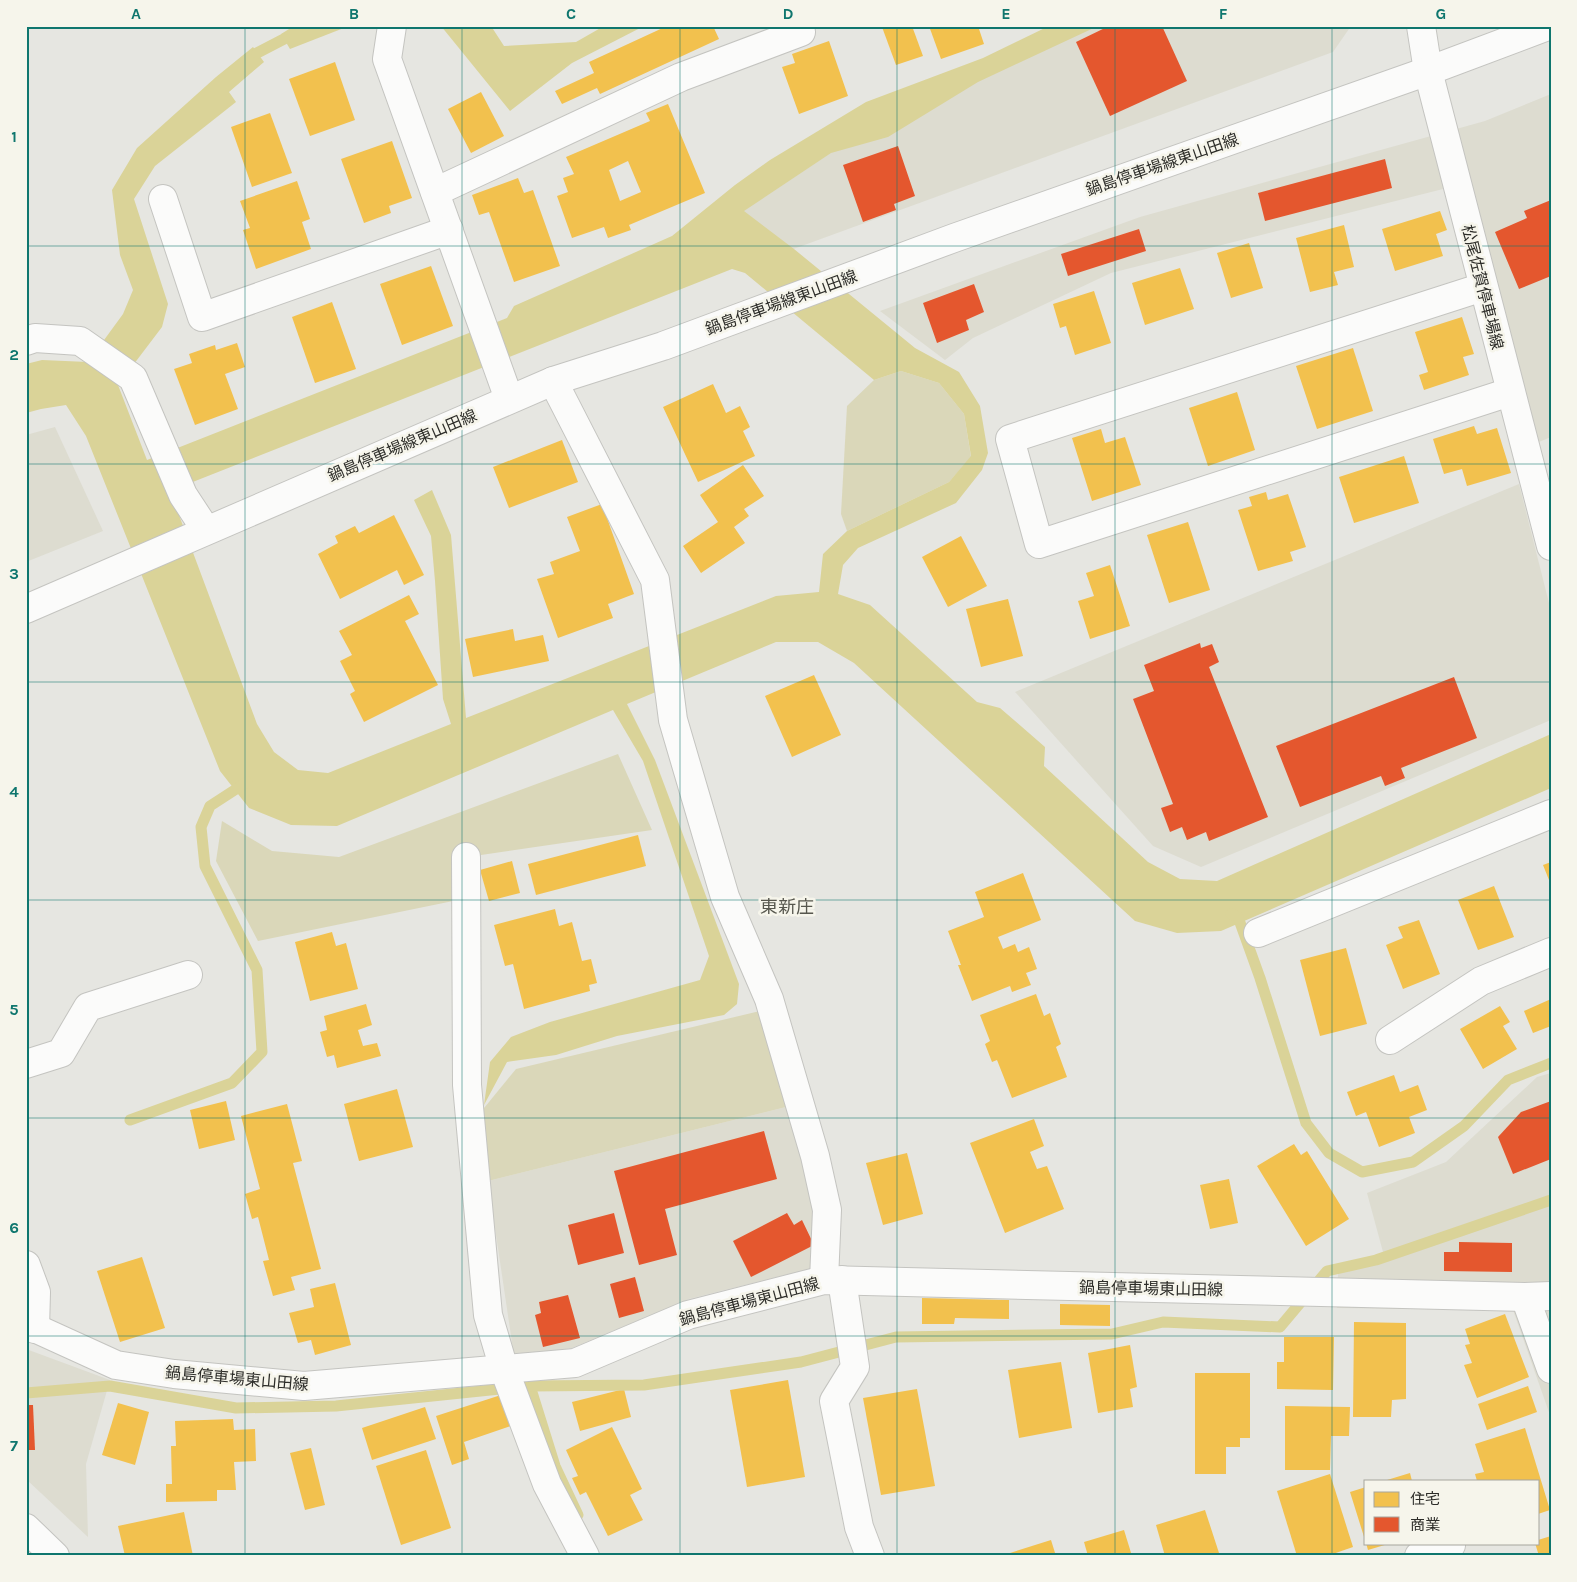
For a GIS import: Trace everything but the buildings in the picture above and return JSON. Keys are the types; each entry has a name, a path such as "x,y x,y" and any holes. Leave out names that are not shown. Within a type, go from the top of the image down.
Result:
{"main road":[{"name":"松尾佐賀停車場線","path":"1421,26 1428,71 1551,546"},
{"name":"鍋島停車場線東山田線","path":"26,609 552,381 663,346 979,229 1428,71 1548,26"},
{"path":"391,27 387,59 509,399"},
{"path":"435,192 681,77 800,32"},
{"path":"163,199 202,318 449,230"},
{"path":"1483,287 1010,439 1039,544 1510,392"},
{"path":"26,341 35,338 80,342 133,378 183,495 201,532"},
{"path":"552,381 655,580 673,720 725,897 769,999 815,1156 827,1210 833,1280 850,1334 855,1367 834,1401 858,1527 870,1556"},
{"path":"1258,934 1551,814"},
{"path":"466,857 467,1085 488,1315 509,1382 548,1484 585,1556"},
{"path":"1390,1040 1481,981 1551,952"},
{"path":"26,1064 61,1053 88,1007 188,975"},
{"path":"26,1265 36,1292 30,1326"},
{"name":"鍋島停車場東山田線","path":"30,1326 116,1364 174,1374 304,1386 509,1382 575,1363 688,1315 833,1280 1538,1296"},
{"path":"1538,1296 1551,1369"},
{"path":"26,1528 55,1556"},
{"path":"1419,1556 1451,1546"}],"shaded area":[{"path":"294,26 349,26 290,49 281,34"},
{"path":"441,26 491,26 504,46 576,42 604,26 644,26 572,63 510,111"},
{"path":"1049,26 1098,26 978,82 888,137 831,153 744,211 794,249 915,348 959,372 980,406 988,453 982,470 956,503 858,548 843,565 838,594 870,605 977,702 1000,708 1045,747 1044,766 1148,862 1180,879 1217,881 1551,734 1551,788 1221,931 1177,933 1135,921 854,663 818,642 776,642 627,704 655,760 739,984 737,1004 724,1015 617,1036 556,1055 507,1062 484,1105 490,1062 511,1037 550,1022 700,980 709,956 643,761 613,710 337,826 291,825 249,808 220,771 86,436 66,405 26,413 26,364 42,360 88,362 123,314 133,290 120,255 112,190 137,148 216,77 253,47 264,62 229,92 236,102 155,166 134,199 168,304 162,327 118,385 147,460 507,318 514,306 672,236 735,185 770,160 866,102 983,58","holes":["732,269 745,273 874,380 901,371 939,383 964,414 971,456 949,482 847,531 823,554 819,592 776,596 466,718 451,535 432,490 414,500 431,536 443,699 451,724 328,773 298,770 274,752 257,724 170,491"]},
{"path":"1068,26 1351,26 1333,52 777,255 710,211"},
{"path":"1551,94 1551,437 1534,444 1471,197 1443,189 1111,273 973,338 945,360 880,311 1140,217 1485,121"},
{"path":"901,371 939,383 964,414 971,457 949,482 847,531 841,514 847,406 874,380"},
{"path":"55,427 103,531 26,562 26,435"},
{"path":"1519,484 1551,611 1551,720 1201,867 1153,846 1015,692"},
{"path":"618,754 652,830 481,855 458,900 258,941 216,861 222,821 272,851 339,857"},
{"path":"760,1011 790,1106 488,1181 480,1113 516,1069"},
{"path":"1551,1073 1551,1418 1513,1310 1337,1308 1338,1273 1383,1252 1367,1193 1446,1162 1537,1077"},
{"path":"790,1106 815,1199 817,1267 689,1299 572,1348 514,1356 488,1181"},
{"path":"26,1349 110,1380 86,1464 88,1537 26,1479"}],"waterway":[{"path":"257,53 284,39"},
{"path":"130,1120 232,1083 262,1052 257,970 205,866 201,827 210,806 247,782"},
{"path":"1231,914 1238,917 1260,978 1306,1123 1329,1153 1362,1172 1413,1162 1464,1126 1508,1080 1551,1063"},
{"path":"26,1393 110,1386 236,1408 336,1406 530,1386 644,1385 801,1362 896,1337 1112,1334 1163,1322 1280,1327 1327,1271 1376,1260 1551,1200"},
{"path":"530,1386 555,1466 578,1515"}],"district":[{"name":"東新庄","path":"787,907"}]}
